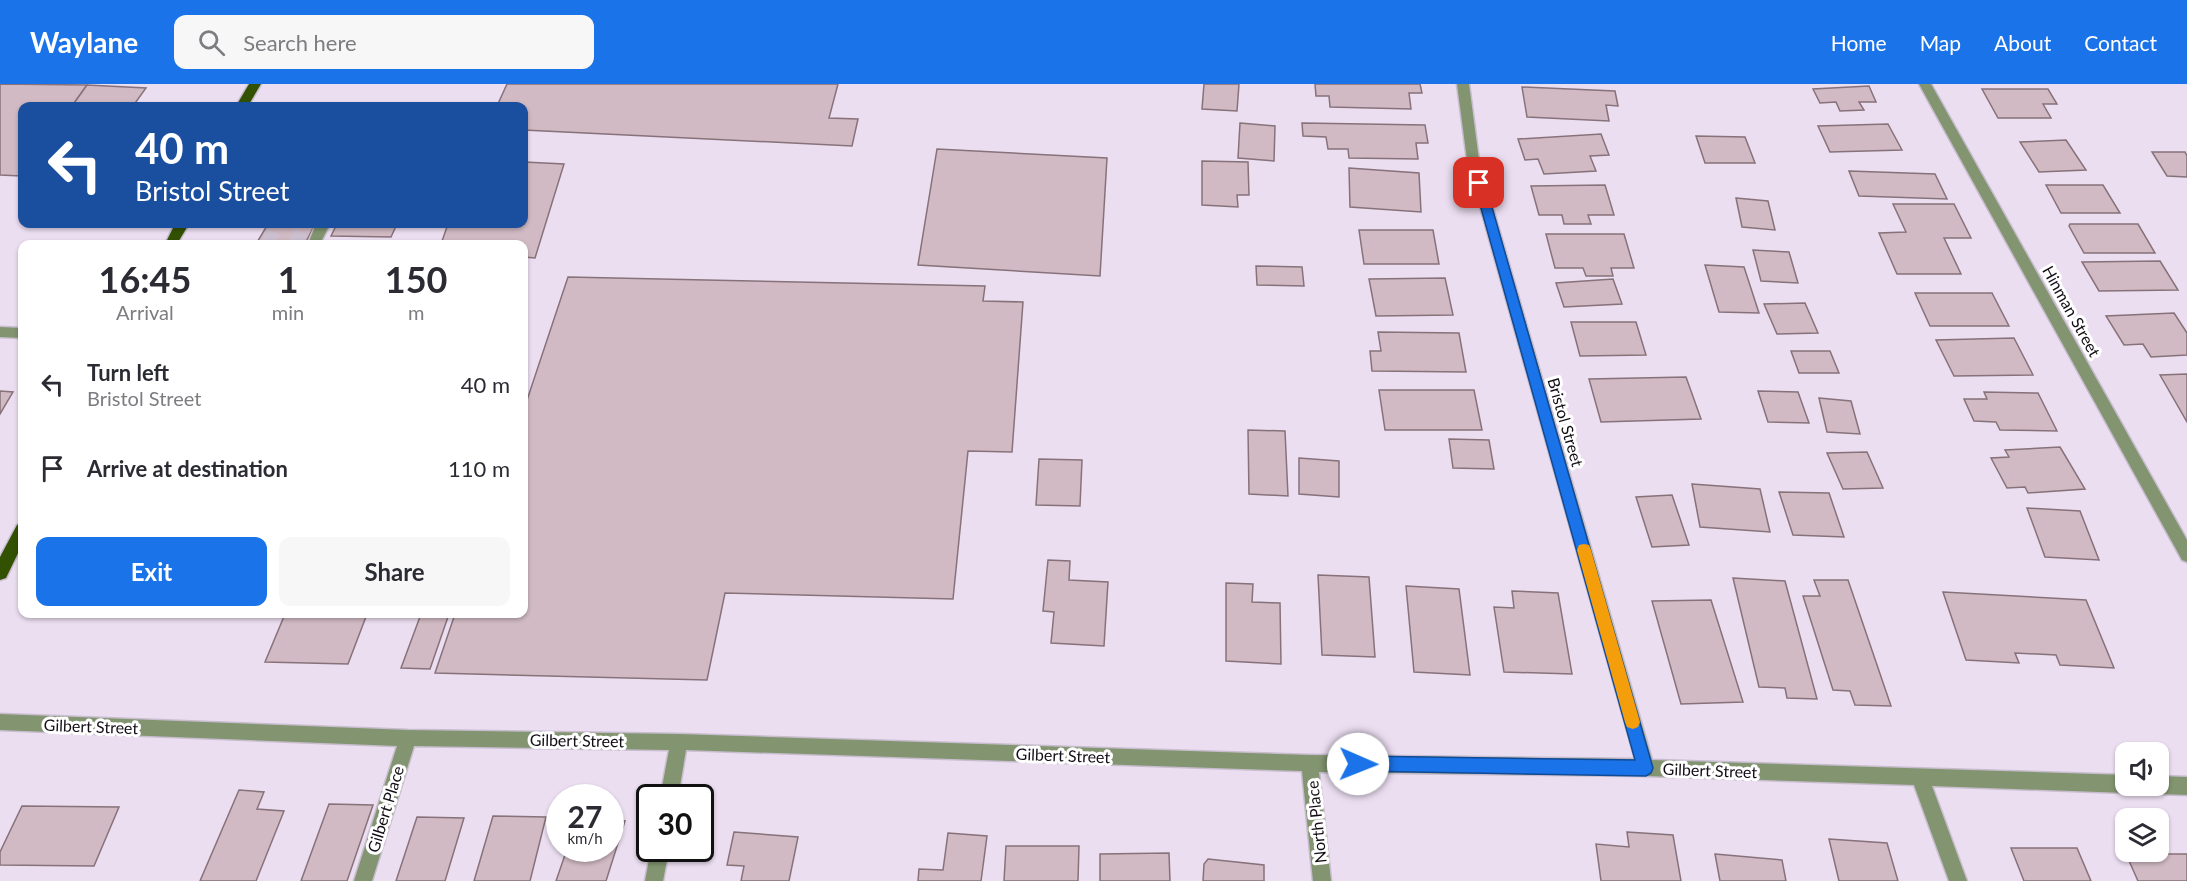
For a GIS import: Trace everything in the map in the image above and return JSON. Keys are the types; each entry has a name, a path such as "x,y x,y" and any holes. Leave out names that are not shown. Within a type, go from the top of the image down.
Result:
{"main road":[{"path":"244,102 255,84"},
{"path":"0,573 18,538"}],"street":[{"name":"Bristol Street","path":"1463,84 1473,160 1646,768"},
{"name":"Hinman Street","path":"1925,84 2187,555"},
{"path":"0,332 18,333"},
{"name":"Gilbert Street","path":"0,722 408,738 679,742 1310,763 1646,768 2115,784"},
{"name":"Gilbert Place","path":"363,881 408,738"},
{"path":"672,784 679,742"},
{"name":"North Place","path":"1310,763 1322,881"},
{"path":"1920,778 1958,881"},
{"path":"2169,785 2187,786"},
{"path":"654,881 658,862"}],"building":[{"path":"0,84 87,85 75,102 18,102 18,176 0,175"},
{"path":"507,84 838,84 829,118 858,119 852,146 528,130 528,102 499,102"},
{"path":"1204,84 1239,84 1237,111 1202,109"},
{"path":"1315,84 1420,84 1422,93 1409,93 1411,109 1330,107 1329,96 1316,96"},
{"path":"87,85 146,88 136,102 75,102"},
{"path":"1869,86 1876,102 1859,102 1864,110 1840,111 1836,102 1820,103 1813,89"},
{"path":"1522,87 1615,91 1618,106 1606,105 1609,121 1527,117"},
{"path":"1982,89 2048,89 2057,104 2043,104 2051,118 1998,118"},
{"path":"1240,123 1275,126 1274,161 1238,158"},
{"path":"1302,123 1425,125 1428,143 1416,143 1418,159 1349,158 1348,149 1328,149 1326,137 1303,136"},
{"path":"1888,124 1902,150 1830,152 1818,126"},
{"path":"1601,134 1609,155 1590,156 1596,171 1544,174 1538,159 1525,160 1518,139"},
{"path":"1696,136 1745,137 1755,163 1705,163"},
{"path":"2066,140 2086,170 2039,172 2020,142"},
{"path":"937,149 1107,158 1100,276 918,265"},
{"path":"2152,152 2185,152 2187,177 2167,176"},
{"path":"1202,161 1248,162 1249,195 1237,195 1238,207 1202,205"},
{"path":"528,162 564,164 535,258 528,257 528,240 442,240 447,228 528,228"},
{"path":"1349,168 1419,173 1421,212 1350,207"},
{"path":"1849,171 1935,174 1947,199 1859,196"},
{"path":"1605,185 1614,215 1588,215 1591,224 1564,224 1562,215 1539,215 1531,186"},
{"path":"2046,185 2103,185 2120,213 2061,213"},
{"path":"1736,198 1768,201 1775,230 1742,227"},
{"path":"1893,204 1954,204 1971,238 1944,238 1961,274 1897,274 1879,233 1906,232"},
{"path":"2070,224 2138,224 2155,253 2084,253"},
{"path":"266,228 313,228 307,240 258,240"},
{"path":"335,228 395,228 391,237 331,236"},
{"path":"1359,230 1433,230 1439,264 1364,264"},
{"path":"1546,234 1624,234 1634,268 1611,268 1613,276 1586,276 1583,268 1555,268"},
{"path":"1753,250 1789,252 1798,283 1761,281"},
{"path":"2160,261 2178,290 2099,291 2082,262"},
{"path":"1705,265 1744,267 1759,313 1719,312"},
{"path":"1256,266 1302,267 1304,286 1257,285"},
{"path":"568,277 985,286 983,301 1023,302 1012,452 968,451 953,599 725,593 707,680 435,673 454,618 528,618 528,397"},
{"path":"1445,278 1453,315 1376,316 1369,279"},
{"path":"1613,279 1622,304 1564,307 1556,283"},
{"path":"1915,293 1992,293 2009,326 1930,326"},
{"path":"1805,303 1818,333 1777,334 1764,304"},
{"path":"2174,313 2187,333 2187,355 2151,357 2143,344 2124,345 2106,316"},
{"path":"1571,322 1636,322 1646,355 1580,356"},
{"path":"1378,332 1459,333 1466,372 1372,371 1370,351 1381,351"},
{"path":"2014,338 2033,375 1954,376 1936,340"},
{"path":"1791,351 1830,351 1839,373 1799,373"},
{"path":"2187,374 2187,422 2160,375"},
{"path":"1686,377 1701,419 1601,422 1589,379"},
{"path":"1379,390 1474,390 1482,430 1385,430"},
{"path":"0,391 13,392 0,414"},
{"path":"1758,391 1798,392 1809,423 1768,422"},
{"path":"1984,392 2038,393 2057,431 2000,430 1996,422 1974,421 1964,399 1987,399"},
{"path":"1819,398 1851,401 1860,434 1827,432"},
{"path":"1248,430 1285,431 1288,496 1249,494"},
{"path":"1449,439 1489,440 1494,469 1453,468"},
{"path":"2060,447 2085,489 2028,493 2025,487 2007,488 1991,458 2009,457 2005,450"},
{"path":"1867,452 1883,488 1843,489 1827,453"},
{"path":"1299,458 1339,461 1339,497 1299,494"},
{"path":"1039,459 1082,460 1080,506 1036,505"},
{"path":"1692,484 1760,489 1770,532 1700,527"},
{"path":"1779,492 1829,493 1844,537 1793,535"},
{"path":"1672,495 1689,545 1652,547 1636,497"},
{"path":"2027,508 2080,511 2099,560 2045,557"},
{"path":"1048,560 1070,561 1069,580 1108,582 1104,646 1051,643 1054,612 1043,611"},
{"path":"1318,575 1369,577 1375,657 1322,655"},
{"path":"1733,578 1785,581 1817,699 1787,698 1785,688 1759,687"},
{"path":"1814,580 1848,580 1891,706 1855,705 1850,691 1833,690 1803,596 1820,596"},
{"path":"1226,583 1253,584 1252,602 1280,603 1281,664 1226,661"},
{"path":"1406,586 1459,589 1470,675 1414,672"},
{"path":"1512,591 1558,593 1572,674 1504,672 1494,607 1514,608"},
{"path":"1943,592 2086,600 2114,668 2060,665 2056,655 2015,653 2019,663 1966,660"},
{"path":"1711,600 1743,702 1681,704 1652,601"},
{"path":"283,618 365,618 348,664 265,662"},
{"path":"420,618 448,618 430,669 401,668"},
{"path":"239,790 264,792 257,809 284,811 256,881 200,881"},
{"path":"329,804 373,805 347,881 301,881"},
{"path":"22,806 119,807 94,866 0,865 0,852"},
{"path":"493,816 546,817 530,881 474,881"},
{"path":"417,817 464,818 445,881 396,881"},
{"path":"734,832 798,837 789,881 741,881 744,866 727,865"},
{"path":"1627,832 1673,835 1681,881 1601,881 1596,844 1629,847"},
{"path":"948,833 987,836 981,881 918,881 919,869 943,870"},
{"path":"1829,839 1887,843 1898,881 1839,881"},
{"path":"1006,846 1079,846 1078,881 1004,881"},
{"path":"2011,848 2077,848 2091,881 2024,881"},
{"path":"1169,853 1170,881 1100,881 1100,854"},
{"path":"1715,854 1782,860 1786,881 1720,881"},
{"path":"2169,854 2187,854 2187,881 2138,881 2130,862 2169,862"},
{"path":"1208,859 1264,865 1264,881 1203,881 1204,864"},
{"path":"563,862 612,862 606,881 556,881"}],"tunnel":[{"path":"269,240 276,228"},
{"path":"297,240 303,228"}],"slow traffic":[{"path":"1584,550 1633,722"}],"route":[{"path":"1358,764 1646,768 1479,183"}]}
